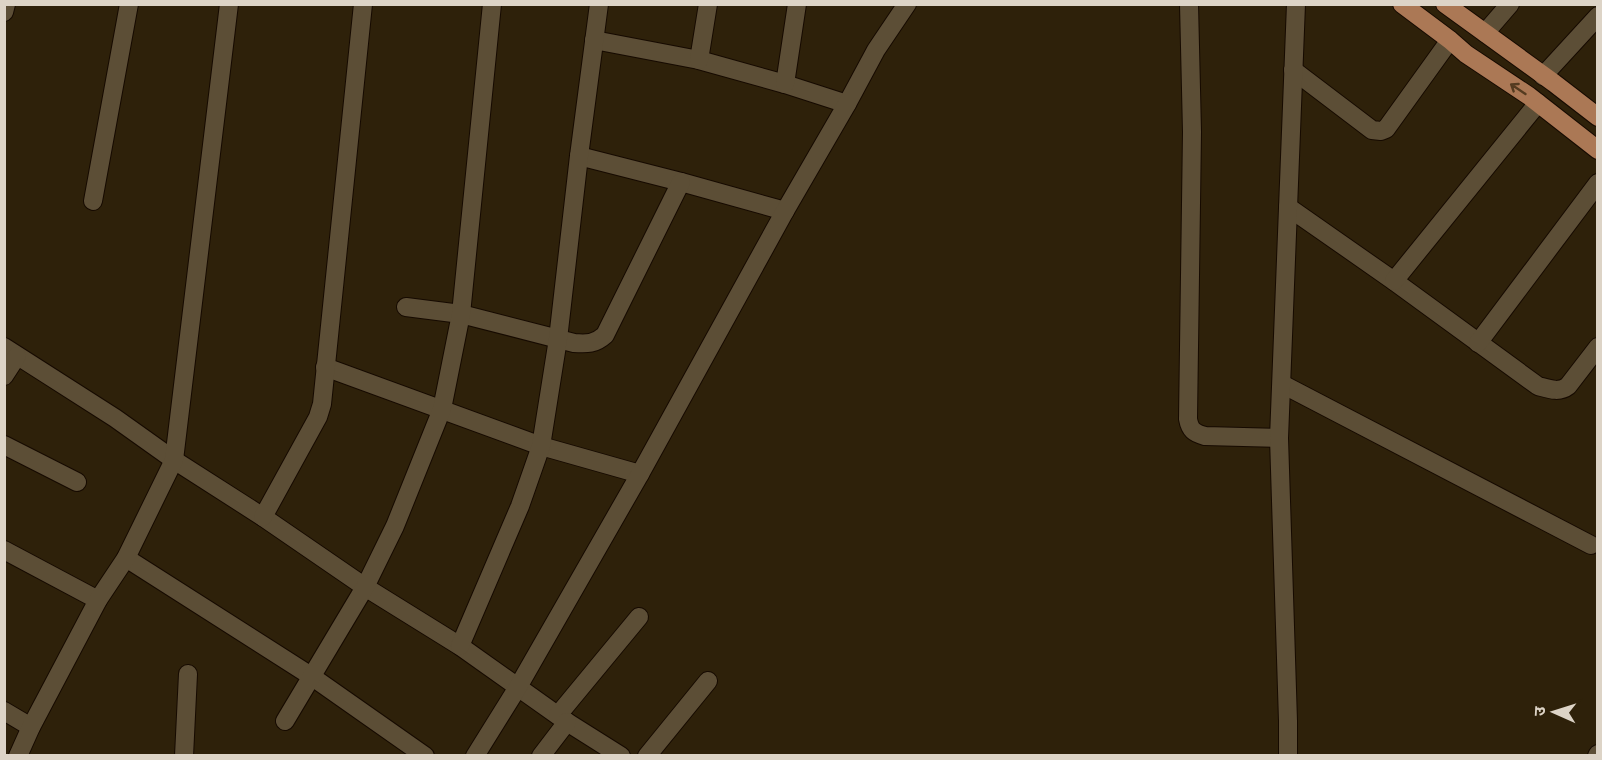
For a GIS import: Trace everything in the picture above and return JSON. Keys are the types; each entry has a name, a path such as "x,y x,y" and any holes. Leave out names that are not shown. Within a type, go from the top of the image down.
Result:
{"main road":[{"path":"1402,4 1466,54 1538,103 1598,150"},
{"path":"1445,4 1598,117"}],"street":[{"path":"4,12 6,4"},
{"path":"93,201 129,4"},
{"path":"18,756 98,600 126,558 174,460 229,4"},
{"path":"263,517 318,417 322,404 363,4"},
{"path":"285,721 365,587 395,526 442,409 461,314 492,4"},
{"path":"459,646 520,506 542,446 558,339 599,4"},
{"path":"699,60 708,4"},
{"path":"785,84 797,4"},
{"path":"475,756 518,687 640,474 876,50 907,4"},
{"path":"1189,4 1192,132 1188,419 1192,430 1205,436 1279,438"},
{"path":"1288,756 1279,438 1296,4"},
{"path":"1485,33 1510,4"},
{"path":"1543,76 1598,16"},
{"path":"594,40 699,60 847,104"},
{"path":"1293,70 1372,130 1381,131 1386,129 1450,40"},
{"path":"1394,281 1538,103"},
{"path":"579,156 785,211"},
{"path":"406,307 461,314 574,343 590,344 599,340 605,335 681,182"},
{"path":"1478,343 1598,183"},
{"path":"1288,207 1538,386 1550,390 1563,390 1598,347"},
{"path":"4,376 11,351 115,418 365,587 459,646 621,756"},
{"path":"325,367 542,446 640,474"},
{"path":"1282,384 1591,545"},
{"path":"4,445 77,482"},
{"path":"4,550 98,600"},
{"path":"126,558 311,676 425,756"},
{"path":"541,756 562,718 639,617"},
{"path":"184,756 188,674"},
{"path":"647,756 708,681"},
{"path":"4,711 31,727"}]}
